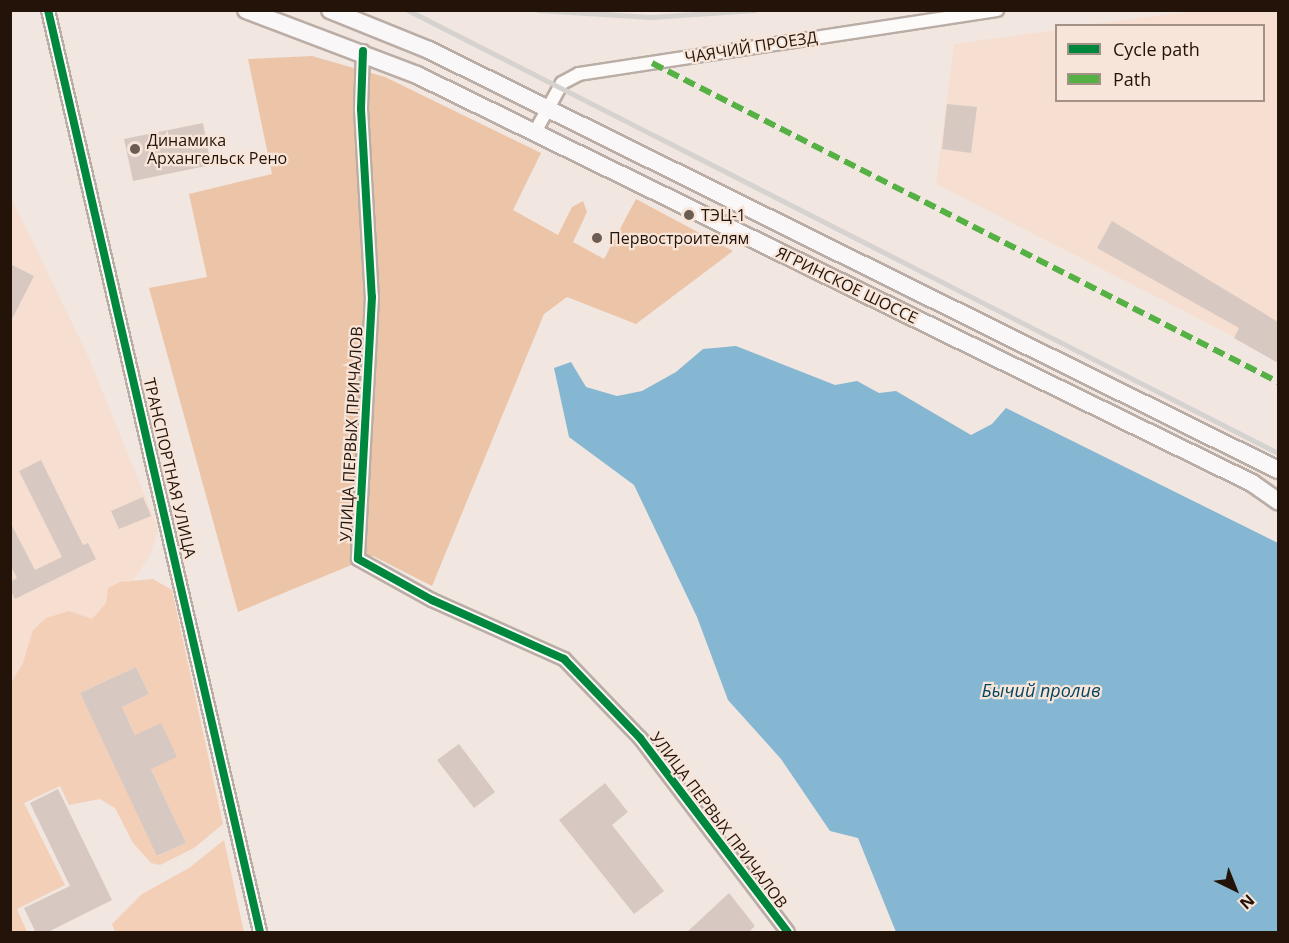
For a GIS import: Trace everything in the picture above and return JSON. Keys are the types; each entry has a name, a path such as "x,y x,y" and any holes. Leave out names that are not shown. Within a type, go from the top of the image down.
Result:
{"main road":[{"name":"ЯГРИНСКОЕ ШОССЕ","path":"246,10 363,51 535,132 1252,483 1278,501"},
{"name":"ЯГРИНСКОЕ ШОССЕ","path":"330,10 376,25 1278,470"}],"street":[{"name":"ТРАНСПОРТНАЯ УЛИЦА","path":"48,10 260,933"},
{"name":"ЧАЯЧИЙ ПРОЕЗД","path":"535,132 562,83 579,74 997,10"},
{"name":"УЛИЦА ПЕРВЫХ ПРИЧАЛОВ","path":"363,51 361,109 372,297 358,559 432,600 564,658 640,738 788,933"}],"shaded area":[{"path":"1192,11 1278,11 1278,359 936,184 954,44 1055,30 1055,102 1265,102 1265,24 1094,24"},
{"path":"312,56 385,77 541,153 513,210 558,235 572,207 583,201 587,212 573,242 604,259 636,199 733,251 636,324 567,297 544,314 432,586 373,556 238,612 149,288 207,277 189,194 272,174 248,59"},
{"path":"10,195 88,356 158,528 151,554 11,761"},
{"path":"153,579 172,590 223,824 194,848 160,865 151,863 133,843 115,808 100,799 69,805 60,786 24,803 65,885 17,909 27,932 11,932 11,683 23,663 33,630 46,618 69,611 92,619 106,603 108,588 120,582","holes":["136,667 149,694 122,707 186,843 158,856 80,693"]},
{"path":"224,840 244,932 115,932 112,924 142,894 189,868"}],"water":[{"name":"Бычий пролив","path":"736,346 835,385 857,381 879,393 896,391 971,435 992,424 1006,408 1278,543 1278,932 896,932 858,838 830,831 781,759 728,700 697,617 634,485 569,437 554,368 571,362 586,387 617,396 642,391 676,372 703,349"}],"building":[{"path":"947,104 977,107 971,153 942,149"},
{"path":"203,123 211,165 133,181 124,139"},
{"path":"1112,221 1278,322 1278,363 1234,338 1239,328 1097,248"},
{"path":"10,264 34,276 10,323"},
{"path":"41,460 83,545 88,543 96,559 15,599 10,589 10,582 17,578 10,564 10,522 35,570 62,557 19,471"},
{"path":"143,497 151,516 119,529 111,511"},
{"path":"136,667 149,694 122,707 135,735 161,723 177,757 151,769 186,843 157,856 80,693"},
{"path":"459,744 495,792 474,808 437,760"},
{"path":"605,783 628,812 612,825 664,891 634,914 559,820"},
{"path":"58,789 112,900 46,933 36,933 24,908 70,886 30,803"},
{"path":"729,893 755,926 748,933 686,933"}],"railway":[{"path":"408,10 1278,453"},
{"path":"538,10 651,17 755,10"}],"marked path":[{"path":"652,63 1278,382"}],"cycle path":[{"path":"48,10 260,932"},
{"path":"363,51 361,109 372,297 358,559 432,600 564,659 640,738 788,932"}],"place":[{"name":"Динамика Архангельск Рено","path":"135,149"},
{"name":"ТЭЦ-1","path":"689,215"},
{"name":"Первостроителям","path":"597,238"}]}
